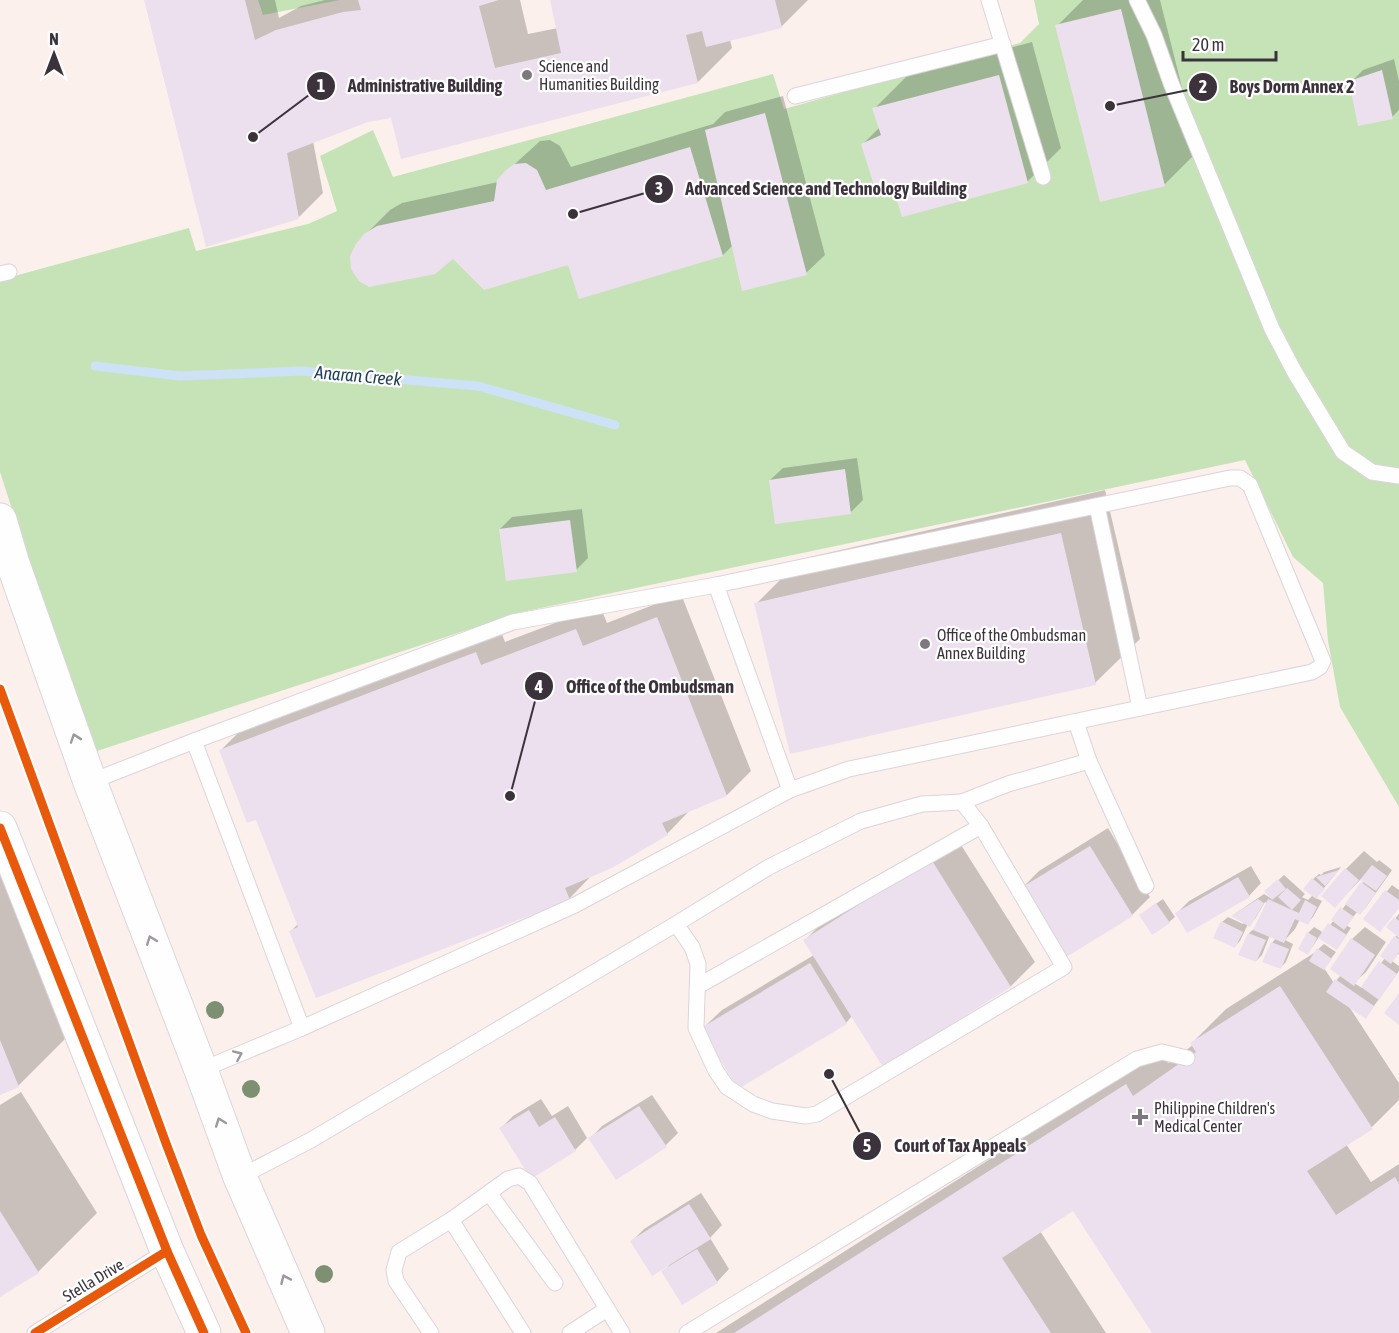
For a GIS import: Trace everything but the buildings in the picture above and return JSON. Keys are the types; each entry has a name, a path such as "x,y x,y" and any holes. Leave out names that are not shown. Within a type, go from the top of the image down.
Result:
{"main road":[{"path":"0,520 12,561 90,782 240,1177 308,1333"},
{"path":"0,828 167,1251 204,1333"}],"lane":[{"path":"989,0 1043,177"},
{"path":"1137,0 1154,35 1171,83 1272,329 1294,370 1343,452 1372,472 1399,476"},
{"path":"795,96 1003,44"},
{"path":"90,782 513,622 716,585 1240,478 1250,485 1323,661 1320,668 1312,672 849,769 790,790 575,906 302,1028 201,1070"},
{"path":"1097,506 1140,708"},
{"path":"716,585 790,790"},
{"path":"1076,722 1089,761 1146,885"},
{"path":"194,741 302,1028"},
{"path":"240,1177 311,1140 769,867 861,820 922,804 962,802 1008,784 1089,761"},
{"path":"676,924 692,947 699,964 696,1028 716,1071 727,1087 753,1104 772,1111 806,1116 817,1114 1063,969 1064,965 981,826 962,802"},
{"path":"698,986 981,826"},
{"path":"687,1333 1137,1059 1162,1052 1187,1058"},
{"path":"431,1333 396,1281 394,1270 399,1251 451,1220 508,1179 519,1176 530,1183 622,1333"},
{"path":"489,1193 555,1283"},
{"path":"451,1220 523,1333"},
{"name":"Stella Drive","path":"35,1333 167,1251"},
{"path":"570,1333 607,1309"}],"shaded area":[{"path":"0,0 1399,0 1399,1333 0,1333"}],"green space":[{"path":"258,0 340,0 263,15"},
{"path":"1034,0 1399,0 1399,807 1340,707 1328,641 1323,583 1293,557 1245,460 522,612 91,753 0,472 0,280 189,228 196,251 308,224 337,211 320,156 373,130 393,177 773,74 784,109 1020,43 1039,24"}],"waterway":[{"name":"Anaran Creek","path":"95,366 180,376 302,371 478,386 615,425"}],"cycle path":[{"path":"0,689 167,1146 201,1235 246,1333"},
{"path":"0,828 167,1251 204,1333"},
{"path":"35,1333 167,1251"}],"place":[{"name":"Science and Humanities Building","path":"527,75"},
{"name":"Boys Dorm Annex 2","path":"1110,106"},
{"name":"Administrative Building","path":"253,137"},
{"name":"Advanced Science and Technology Building","path":"573,214"},
{"name":"Office of the Ombudsman Annex Building","path":"925,644"},
{"name":"Office of the Ombudsman","path":"510,796"},
{"name":"Court of Tax Appeals","path":"829,1074"},
{"name":"Philippine Children's Medical Center","path":"1140,1117"}]}
